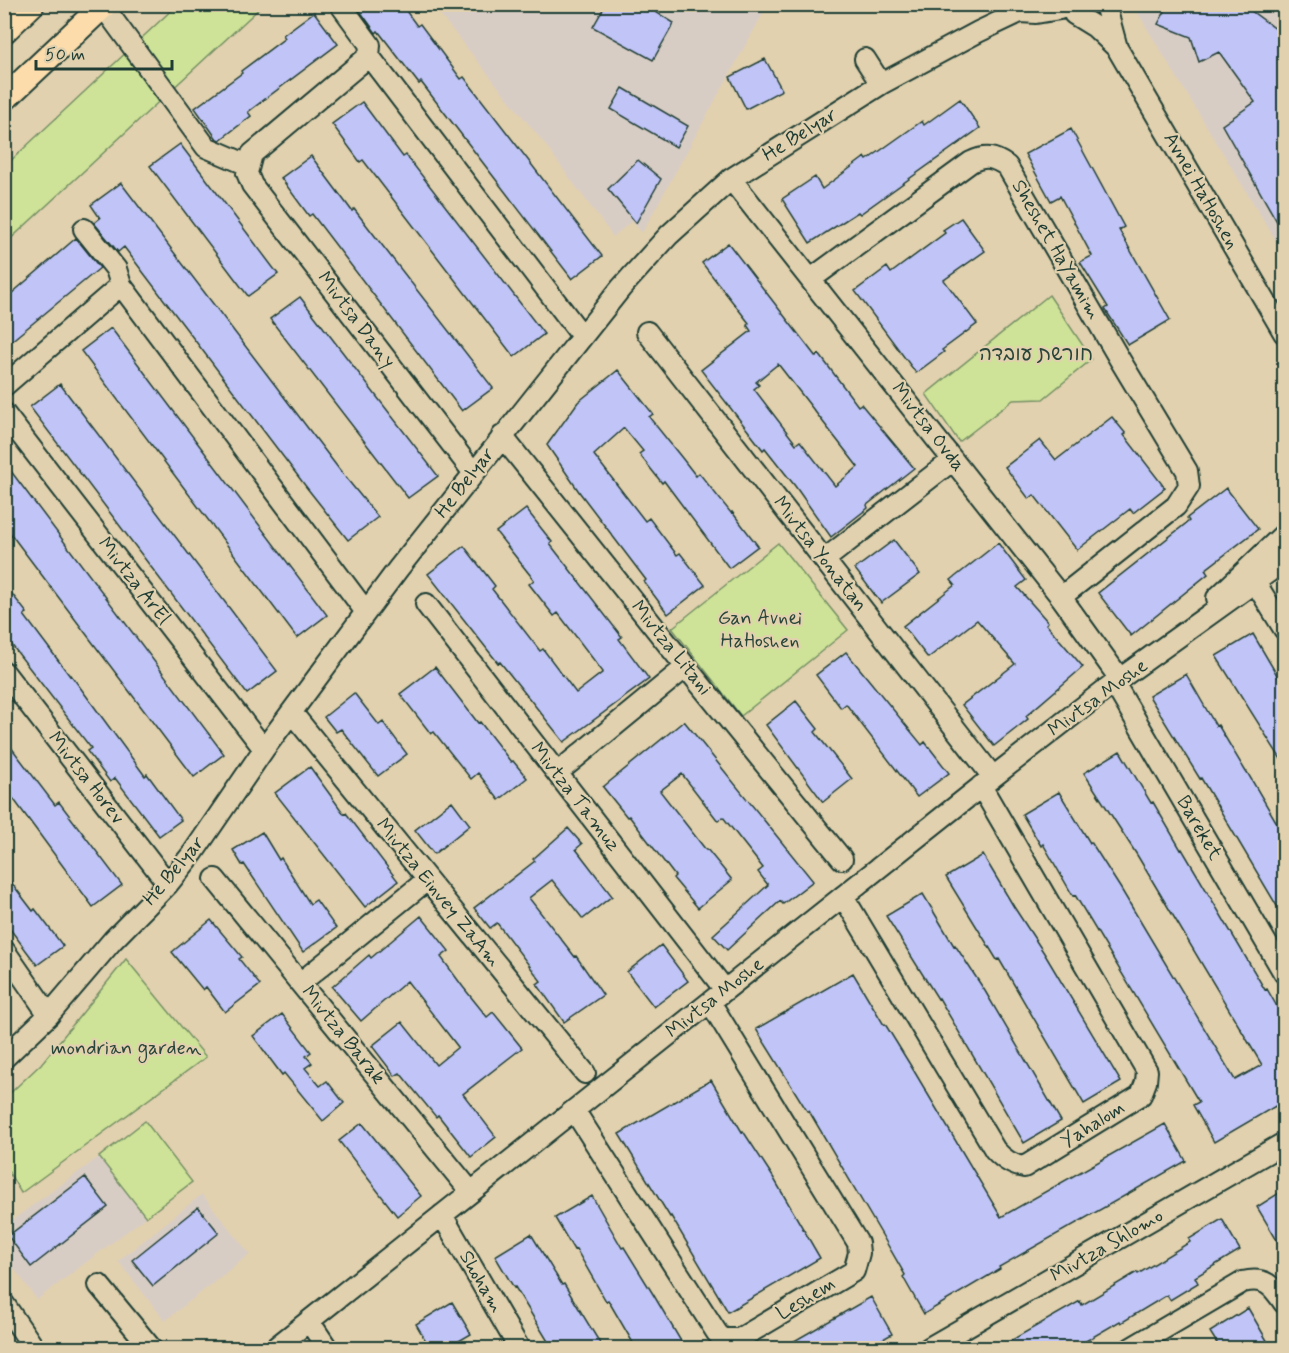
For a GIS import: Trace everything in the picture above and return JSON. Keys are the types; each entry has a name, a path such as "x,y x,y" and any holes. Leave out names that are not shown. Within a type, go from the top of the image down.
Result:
{"main road":[{"path":"4,31 32,4"},
{"path":"4,99 104,5"}],"street":[{"path":"340,4 370,45 369,56 582,336"},
{"name":"He BeIyar","path":"4,1058 49,1015 113,940 168,884 194,853 264,749 473,472 621,288 669,235 730,179 881,84 1022,8 1036,13 1062,9 1085,13 1102,4"},
{"name":"Avnei HaHoshen","path":"1102,4 1117,48 1284,333"},
{"path":"104,5 206,147 248,165 252,154 369,56"},
{"name":"Avnei HaHoshen","path":"1062,9 1095,27 1117,48"},
{"path":"865,59 881,84"},
{"name":"Sheshet HaYamim","path":"811,279 970,162 982,157 995,158 1007,166 1187,471 1189,486 1176,506 1061,597"},
{"name":"Mivtsa Dany","path":"248,165 247,173 252,185 473,472"},
{"name":"Mivtsa Ovda","path":"730,179 1061,597 1117,681"},
{"path":"84,229 116,269 121,285 366,612"},
{"path":"4,386 121,285"},
{"name":"Mivtsa Yonatan","path":"647,332 824,560 987,781"},
{"name":"Mivtza ArEl","path":"4,413 264,749"},
{"name":"Mivtza Litani","path":"501,436 842,859"},
{"path":"824,560 953,460"},
{"name":"Mivtsa Moshe","path":"1160,652 1284,534"},
{"name":"Mivtsa Moshe","path":"275,1348 987,781 1117,681 1284,561"},
{"path":"1255,582 1284,629"},
{"name":"Mivtza Tamuz","path":"426,604 557,773 717,996"},
{"path":"557,773 686,668"},
{"name":"Mivtsa Horev","path":"4,672 168,884"},
{"name":"Bareket","path":"1117,681 1284,973"},
{"name":"Mivtza Einvey ZaAm","path":"292,713 585,1073"},
{"name":"Yahalom","path":"843,896 989,1140 1003,1159 1013,1165 1024,1167 1141,1095 1147,1071 987,781"},
{"name":"Mivtza Barak","path":"215,879 471,1192"},
{"path":"300,983 427,880"},
{"path":"4,950 49,1015"},
{"name":"Leshem","path":"574,1110 717,1334 723,1339 740,1339 855,1270 860,1253 858,1243 717,996"},
{"name":"Mivtza Shlomo","path":"929,1348 1284,1143"},
{"name":"Shoham","path":"442,1215 519,1348"},
{"path":"1131,1348 1243,1282 1254,1279 1272,1284 1284,1303"},
{"path":"99,1285 151,1348"},
{"path":"4,1304 11,1327 34,1348"},
{"path":"309,1321 327,1348"}],"shaded area":[{"path":"1135,4 1284,5 1284,254 1134,7"},
{"path":"432,5 768,5 642,233 632,221 613,237 543,142"},
{"path":"99,1157 146,1217 37,1300 5,1256 4,1226"},
{"path":"202,1194 250,1254 165,1321 118,1261"}],"green space":[{"path":"177,5 263,5 5,244 5,166"},
{"name":"חורשת עובדה","path":"1049,295 1092,359 1043,399 1013,400 959,442 926,394"},
{"name":"Gan Avnei HaHoshen","path":"778,543 848,630 741,716 672,628"},
{"name":"mondrian garden","path":"126,959 206,1057 21,1193 5,1166 5,1098 41,1064"},
{"path":"145,1121 192,1182 146,1217 99,1157"}],"building":[{"path":"355,4 401,4 417,26 420,24 461,79 464,77 602,256 572,279 421,82 419,84"},
{"path":"606,4 658,4 654,11 674,23 653,60 593,27"},
{"path":"1169,4 1254,4 1250,10 1284,35 1284,117 1278,120 1284,132 1284,234 1222,125 1255,102 1219,52 1199,62 1191,37 1158,24"},
{"path":"314,12 338,44 248,112 251,116 220,140 217,139 195,108 242,73 241,71 285,38 283,35"},
{"path":"765,59 782,90 746,109 730,77"},
{"path":"623,88 688,126 676,147 611,109"},
{"path":"960,99 980,128 860,214 858,212 810,243 782,199 815,177 822,189 865,157 867,160 922,121 924,125"},
{"path":"362,102 403,157 406,155 544,334 514,357 363,160 360,162 332,124"},
{"path":"1071,129 1124,227 1119,230 1170,320 1128,345 1105,309 1108,307 1080,262 1092,256 1060,196 1051,201 1025,154"},
{"path":"180,144 278,274 248,296 150,166"},
{"path":"311,156 493,388 462,411 312,214 309,216 281,178"},
{"path":"638,160 661,179 636,223 608,189"},
{"path":"121,183 378,517 348,540 124,247 118,252 94,223 100,218 91,205"},
{"path":"961,218 985,251 944,280 977,324 916,373 855,291 887,267 891,273 945,233 943,230"},
{"path":"76,238 100,268 4,347 4,300"},
{"path":"728,243 816,357 819,354 858,406 861,404 914,468 831,537 795,486 765,448 763,450 701,370 751,331 747,325 749,323 702,263","holes":["778,364 858,467 835,486 800,441 796,444 754,389 759,385 756,382"]},
{"path":"300,297 438,476 408,498 270,319"},
{"path":"111,328 327,615 297,638 81,351"},
{"path":"618,370 653,414 649,417 696,476 699,473 758,546 729,568 664,481 662,483 639,454 643,451 624,428 594,455 645,521 649,518 677,555 680,553 705,585 668,614 644,582 646,580 547,445 578,402"},
{"path":"60,384 277,671 247,694 30,407"},
{"path":"1112,417 1165,488 1133,513 1130,509 1077,550 1034,495 1029,499 1005,467 1040,440 1056,460"},
{"path":"4,462 224,754 194,777 4,525"},
{"path":"1226,488 1258,529 1205,570 1208,574 1131,636 1098,593 1189,521 1187,518"},
{"path":"526,509 622,637 619,639 649,679 564,742 428,574 464,546 495,586 492,589 540,651 543,649 576,693 603,672 558,613 554,616 529,584 534,580 496,532"},
{"path":"894,540 920,574 881,603 855,569"},
{"path":"998,543 1026,580 1017,587 1083,667 1026,716 1028,719 994,746 962,705 1015,664 977,620 928,658 903,626 955,585 951,580"},
{"path":"4,584 27,613 24,615 145,776 147,774 181,820 159,836 115,778 110,782 87,751 91,748 4,635"},
{"path":"1253,634 1284,687 1284,764 1216,656"},
{"path":"846,652 922,745 925,742 949,773 917,797 846,704 841,708 816,675"},
{"path":"435,667 478,723 480,722 511,762 513,761 527,778 499,800 478,773 471,779 434,732 431,734 400,694"},
{"path":"1186,674 1284,835 1284,918 1201,778 1149,696"},
{"path":"354,693 379,725 383,722 407,754 378,776 341,729 336,732 324,717"},
{"path":"796,701 818,729 815,732 852,779 823,802 766,725"},
{"path":"684,721 813,881 783,904 780,901 727,950 713,935 768,885 758,872 763,868 723,817 718,821 682,774 660,791 732,880 698,908 673,878 675,876 629,816 627,817 603,787"},
{"path":"4,738 55,805 59,802 122,885 93,907 4,786"},
{"path":"1120,751 1284,1019 1284,1101 1214,1142 1193,1105 1199,1102 1075,895 1073,896 1043,844 1041,846 1022,814 1059,792 1121,889 1235,1080 1262,1065 1137,855 1084,773"},
{"path":"310,767 344,814 346,813 398,881 365,907 275,793"},
{"path":"452,801 470,825 434,854 415,830"},
{"path":"568,828 582,844 576,849 612,896 583,919 552,880 529,898 576,956 603,995 564,1022 537,984 541,981 497,923 490,928 474,908 535,861 533,859"},
{"path":"262,832 310,904 316,900 336,928 303,952 233,850"},
{"path":"983,855 1121,1082 1084,1104 999,959 997,960 946,877"},
{"path":"4,873 63,946 37,965 4,921"},
{"path":"923,894 954,946 985,991 1061,1121 1024,1143 939,998 886,916"},
{"path":"421,916 449,951 441,957 463,987 487,1017 493,1012 522,1048 463,1094 496,1137 471,1157 438,1115 436,1117 400,1073 395,1076 372,1046 402,1022 436,1065 458,1047 407,981 361,1021 332,987 369,955 371,958"},
{"path":"211,920 242,957 239,959 260,985 225,1012 206,987 203,990 172,952"},
{"path":"661,945 688,981 654,1007 627,972"},
{"path":"853,973 1001,1217 1165,1124 1186,1161 999,1267 1000,1269 924,1314 903,1277 905,1275 809,1111 756,1029"},
{"path":"282,1014 311,1052 306,1056 312,1063 305,1068 320,1086 327,1081 344,1103 323,1121 284,1073 282,1075 253,1036"},
{"path":"711,1080 742,1132 773,1177 820,1258 728,1312 619,1134"},
{"path":"362,1123 421,1196 397,1216 339,1141"},
{"path":"85,1177 108,1207 31,1267 8,1236"},
{"path":"1284,1190 1284,1252 1257,1207"},
{"path":"592,1196 685,1348 636,1348 576,1249 574,1250 555,1218"},
{"path":"198,1207 219,1233 153,1286 132,1260"},
{"path":"1222,1219 1240,1250 1195,1277 1198,1283 1170,1300 1167,1295 1074,1348 998,1348 1080,1301 1082,1305 1137,1272 1138,1274"},
{"path":"531,1234 603,1348 552,1348 514,1288 495,1256"},
{"path":"871,1297 892,1334 867,1348 782,1348"},
{"path":"452,1302 471,1334 447,1348 430,1348 416,1324"},
{"path":"1248,1308 1269,1344 1261,1348 1220,1348 1210,1332"}]}
